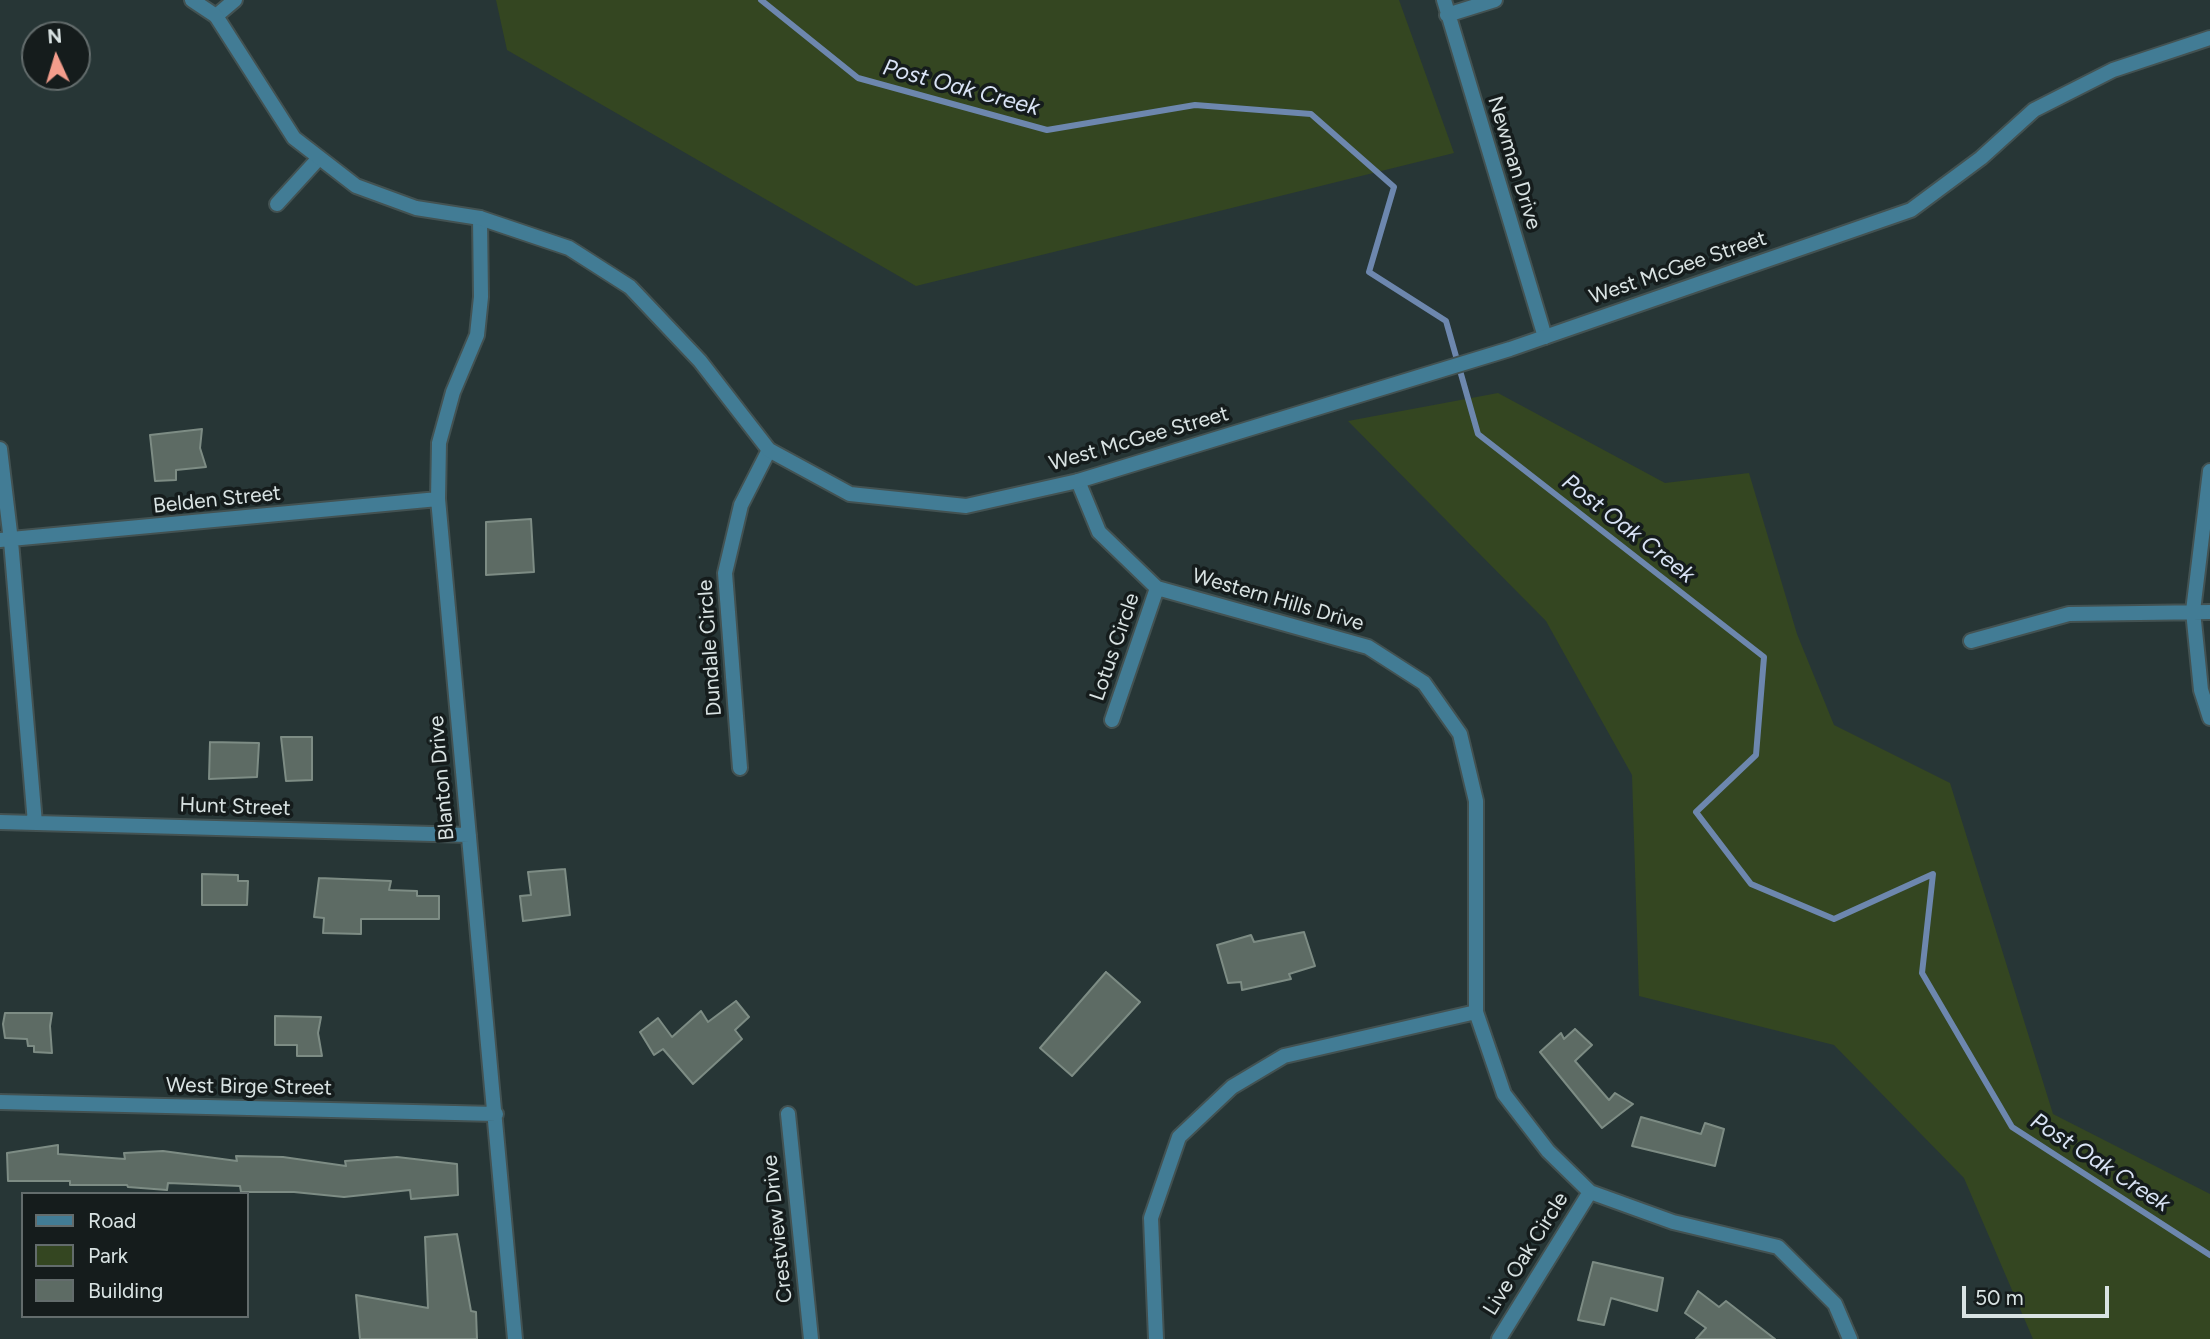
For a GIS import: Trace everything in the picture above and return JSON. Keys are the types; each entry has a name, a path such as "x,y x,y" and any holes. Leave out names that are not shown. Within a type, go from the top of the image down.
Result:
{"street":[{"name":"West McGee Street","path":"192,0 216,16 294,138 356,186 415,208 480,218 569,248 630,287 700,361 769,450 850,494 966,506 1078,481 1510,349 1911,210 1981,158 2034,110 2113,70 2210,38"},
{"path":"216,16 235,0"},
{"name":"Newman Drive","path":"1444,0 1545,337"},
{"path":"1447,15 1495,0"},
{"path":"277,204 320,158"},
{"name":"Blanton Drive","path":"480,218 481,297 477,335 453,392 439,443 438,499 515,1339"},
{"path":"0,449 6,541 35,823"},
{"name":"Dundale Circle","path":"740,768 725,573 741,505 769,450"},
{"path":"2210,471 2193,611 2201,690 2210,718"},
{"name":"Western Hills Drive","path":"1078,481 1099,532 1157,588 1368,647 1424,683 1460,734 1476,801 1476,1012 1504,1094 1548,1151 1590,1192 1673,1222 1778,1247 1835,1304 1850,1339"},
{"name":"Belden Street","path":"6,541 438,499"},
{"name":"Lotus Circle","path":"1112,720 1157,588"},
{"path":"1971,641 2069,614 2210,612"},
{"name":"Hunt Street","path":"0,822 469,835"},
{"path":"1156,1339 1151,1218 1179,1137 1232,1087 1284,1056 1476,1012"},
{"name":"West Birge Street","path":"0,1102 496,1114"},
{"name":"Crestview Drive","path":"788,1114 811,1339"},
{"name":"Live Oak Circle","path":"1499,1339 1590,1192"}],"green space":[{"path":"496,0 1399,0 1454,153 916,286 507,50"},
{"path":"1498,393 1665,483 1749,473 1797,634 1834,725 1950,783 2053,1114 2210,1194 2210,1339 2033,1339 1964,1178 1834,1045 1639,996 1632,775 1546,621 1348,421"}],"building":[{"path":"202,429 200,448 206,467 176,470 176,480 155,481 150,435"},
{"path":"531,519 534,572 486,575 486,522"},
{"path":"281,737 312,737 312,780 286,781"},
{"path":"210,742 259,743 257,777 209,779"},
{"path":"565,869 570,915 523,921 520,896 531,895 528,872"},
{"path":"202,874 238,875 238,881 248,881 247,905 202,905"},
{"path":"319,878 391,881 389,890 417,891 417,896 439,896 439,919 361,919 361,934 323,933 324,918 314,917"},
{"path":"1304,932 1315,966 1289,974 1291,979 1242,990 1241,982 1228,983 1217,945 1251,935 1254,942"},
{"path":"1106,972 1140,1002 1072,1076 1040,1048"},
{"path":"736,1001 749,1017 735,1030 742,1039 693,1084 663,1049 654,1055 640,1032 658,1018 672,1037 701,1011 708,1022"},
{"path":"5,1013 52,1013 52,1053 34,1052 34,1046 28,1046 27,1039 5,1038"},
{"path":"275,1016 321,1017 318,1033 322,1056 297,1056 297,1045 275,1045"},
{"path":"1575,1029 1592,1045 1575,1061 1609,1100 1615,1093 1633,1104 1602,1128 1540,1052 1561,1033 1564,1039"},
{"path":"1641,1117 1701,1134 1705,1123 1724,1129 1715,1166 1632,1146"},
{"path":"58,1145 58,1154 125,1159 124,1153 163,1151 237,1161 236,1156 283,1157 346,1166 345,1161 397,1157 457,1164 458,1195 411,1199 410,1190 344,1197 294,1192 241,1192 240,1186 168,1183 167,1190 127,1185 70,1185 70,1181 8,1181 7,1153"},
{"path":"457,1234 471,1311 476,1312 477,1339 360,1339 356,1295 428,1308 425,1237"},
{"path":"1593,1262 1663,1278 1657,1311 1611,1298 1604,1325 1578,1320"},
{"path":"1698,1291 1719,1307 1726,1301 1775,1339 1696,1339 1706,1328 1685,1313"}],"waterway":[{"name":"Post Oak Creek","path":"761,0 858,78 1047,130 1195,105 1311,114 1394,187 1369,272 1446,321 1478,434 1764,657 1756,755 1696,812 1751,884 1834,919 1933,874 1922,973 2012,1127 2210,1255"}]}
